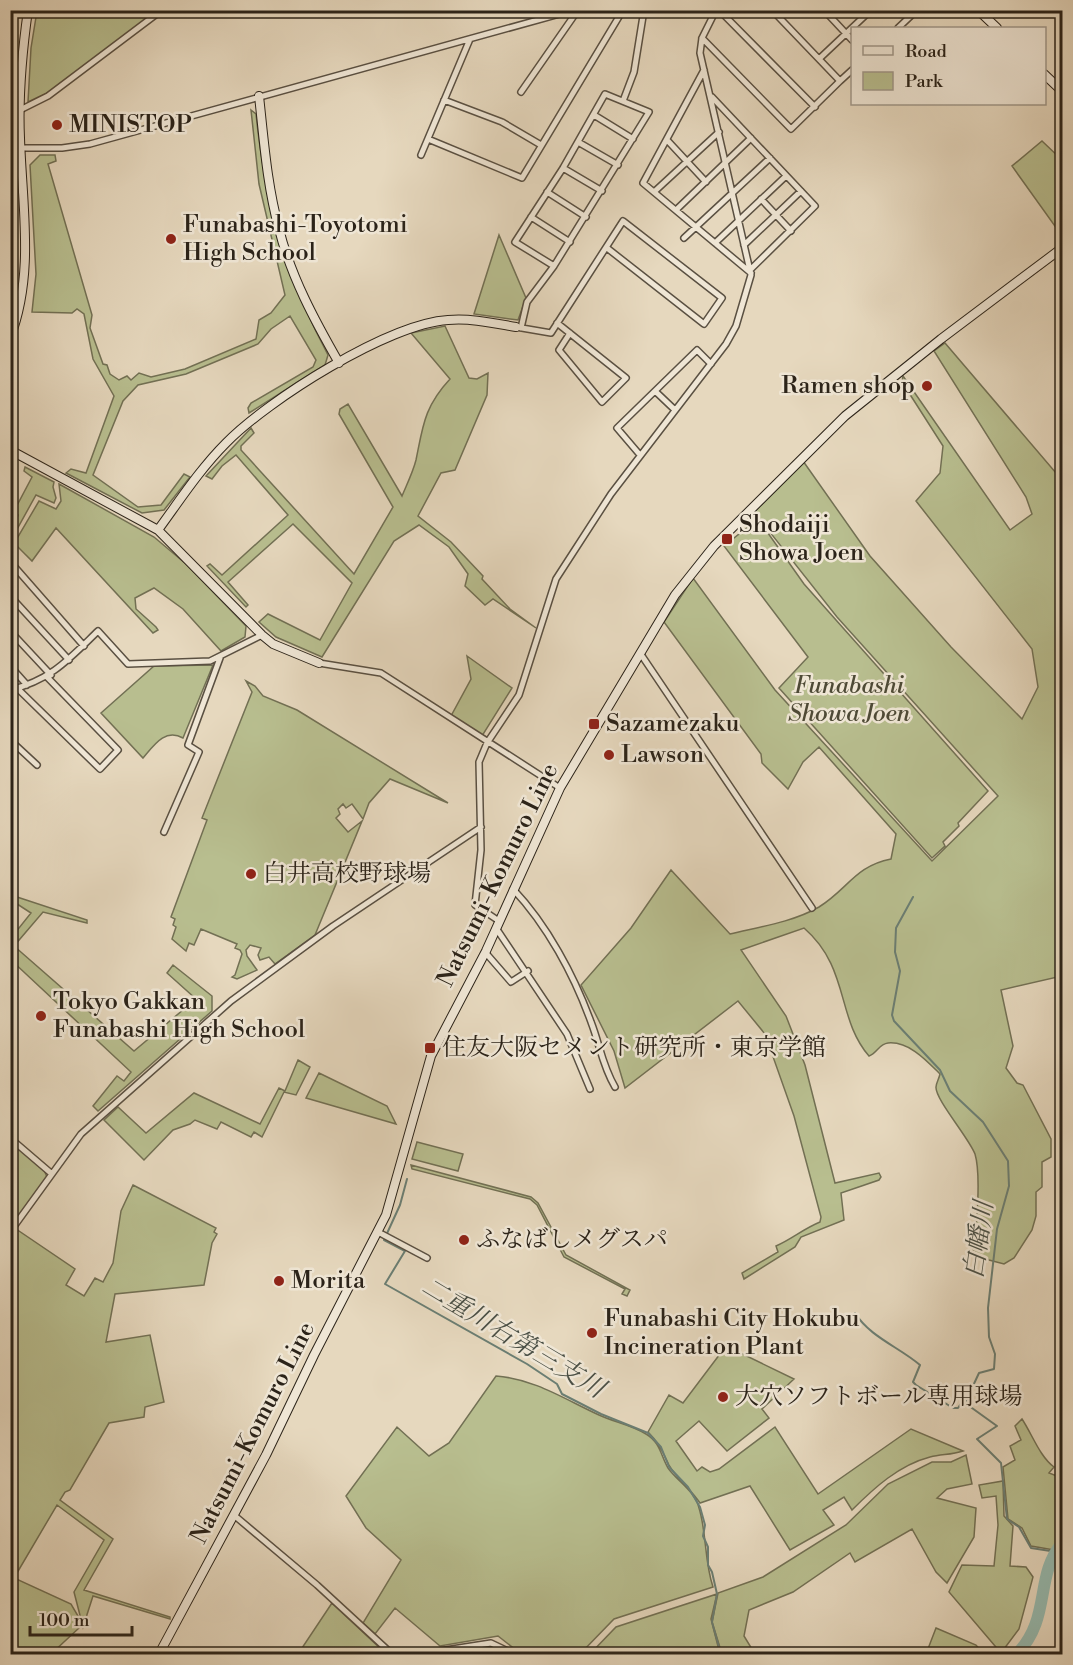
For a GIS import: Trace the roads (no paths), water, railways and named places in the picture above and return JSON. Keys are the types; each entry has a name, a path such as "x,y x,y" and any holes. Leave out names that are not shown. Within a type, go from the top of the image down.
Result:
{"main road":[{"path":"10,338 18,315 25,279 20,110 21,57 28,10"},
{"path":"978,10 996,27"},
{"path":"1046,76 1062,91"},
{"path":"259,96 268,182 279,231 308,306 339,363"},
{"name":"Natsumi-Komuro Line","path":"159,1654 235,1516 392,1202 431,1056 485,952 560,788 675,595 695,568 815,443 875,391 1062,248"},
{"path":"158,530 211,459 239,430 267,408 339,363 389,336 433,321 471,320 518,327"},
{"path":"10,450 158,530 262,635 273,644 319,663"}],"street":[{"path":"20,110 48,96 162,10"},
{"path":"10,148 62,148 90,144 576,10"},
{"path":"521,92 576,10"},
{"path":"428,139 522,178 623,10"},
{"path":"623,101 634,72 644,10"},
{"path":"590,1089 567,1034 528,971 498,924 475,905 481,827 478,768 486,743 519,695 556,579 640,454 711,364 736,326 751,281 700,53 702,38 717,10 815,107"},
{"path":"772,10 840,81"},
{"path":"824,10 851,39"},
{"path":"853,27 871,10"},
{"path":"898,27 917,10"},
{"path":"819,59 851,28"},
{"path":"702,38 792,129 851,71"},
{"path":"421,155 470,39"},
{"path":"704,70 643,183 750,271"},
{"path":"554,266 515,242 563,168 605,93 649,112 570,242 554,266 527,302 518,327 551,333 623,220 722,298 704,324 607,248"},
{"path":"711,96 815,208 750,271"},
{"path":"444,100 501,122 541,145"},
{"path":"594,115 633,140"},
{"path":"654,192 719,132"},
{"path":"676,210 751,138"},
{"path":"667,140 706,182"},
{"path":"578,142 618,165"},
{"path":"684,238 770,158"},
{"path":"563,168 602,191"},
{"path":"715,243 786,176"},
{"path":"547,192 586,217"},
{"path":"744,245 801,192"},
{"path":"761,199 791,231"},
{"path":"531,217 570,242"},
{"path":"557,323 570,333 626,378 602,402 559,350 570,333"},
{"path":"640,454 616,428 697,350 711,364"},
{"path":"655,391 675,410"},
{"path":"10,567 13,565 84,646"},
{"path":"10,596 69,660"},
{"path":"10,631 118,750 100,769 17,688"},
{"path":"10,690 49,676 98,632 128,664 210,661 262,635"},
{"path":"640,653 812,908"},
{"path":"164,832 199,752 188,745 220,657"},
{"path":"319,663 381,673 486,743 560,788"},
{"path":"10,666 27,685"},
{"path":"10,740 37,765"},
{"path":"10,1232 81,1134 242,993 333,926 481,827"},
{"path":"513,889 526,903 579,989 592,1025 603,1067 615,1087"},
{"path":"485,952 511,982 528,971"},
{"path":"10,1138 52,1174"},
{"path":"378,1232 427,1258"},
{"path":"235,1516 317,1585 392,1654"},
{"path":"420,1654 491,1643 514,1654"}],"waterway":[{"name":"白幡川","path":"913,897 896,928 895,952 900,971 892,1015 894,1021 940,1070 950,1091 983,1122 1008,1161 1009,1186 997,1229 988,1308 989,1337 995,1354 994,1369 979,1373 965,1403 997,1426 977,1439 1001,1463 1007,1519 1019,1527 1031,1548 1057,1552"},
{"name":"二重川右第三支川","path":"407,1179 400,1205 384,1240 405,1251 385,1284 527,1364 557,1384 562,1394 601,1414 648,1433 661,1447 669,1467 688,1487 700,1507 705,1525 703,1536 708,1547 708,1565 717,1594 712,1622 721,1654"},
{"path":"855,1313 869,1329 920,1365 913,1382 916,1385 953,1408 958,1408 962,1402 965,1403"},
{"path":"1017,1654 1035,1626 1048,1569 1062,1543"}],"place":[{"name":"MINISTOP","path":"57,125"},
{"name":"Funabashi-Toyotomi High School","path":"171,239"},
{"name":"Ramen shop","path":"927,386"},
{"name":"Shodaiji Showa Joen","path":"727,539"},
{"name":"Sazamezaku","path":"594,724"},
{"name":"Lawson","path":"609,755"},
{"name":"白井高校野球場","path":"251,874"},
{"name":"Tokyo Gakkan Funabashi High School","path":"41,1016"},
{"name":"住友大阪セメント研究所・東京学館","path":"430,1048"},
{"name":"ふなばしメグスパ","path":"464,1240"},
{"name":"Morita","path":"279,1281"},
{"name":"Funabashi City Hokubu Incineration Plant","path":"592,1333"},
{"name":"大穴ソフトボール専用球場","path":"723,1397"}],"park label":[{"name":"Funabashi Showa Joen","path":"849,700"}]}
